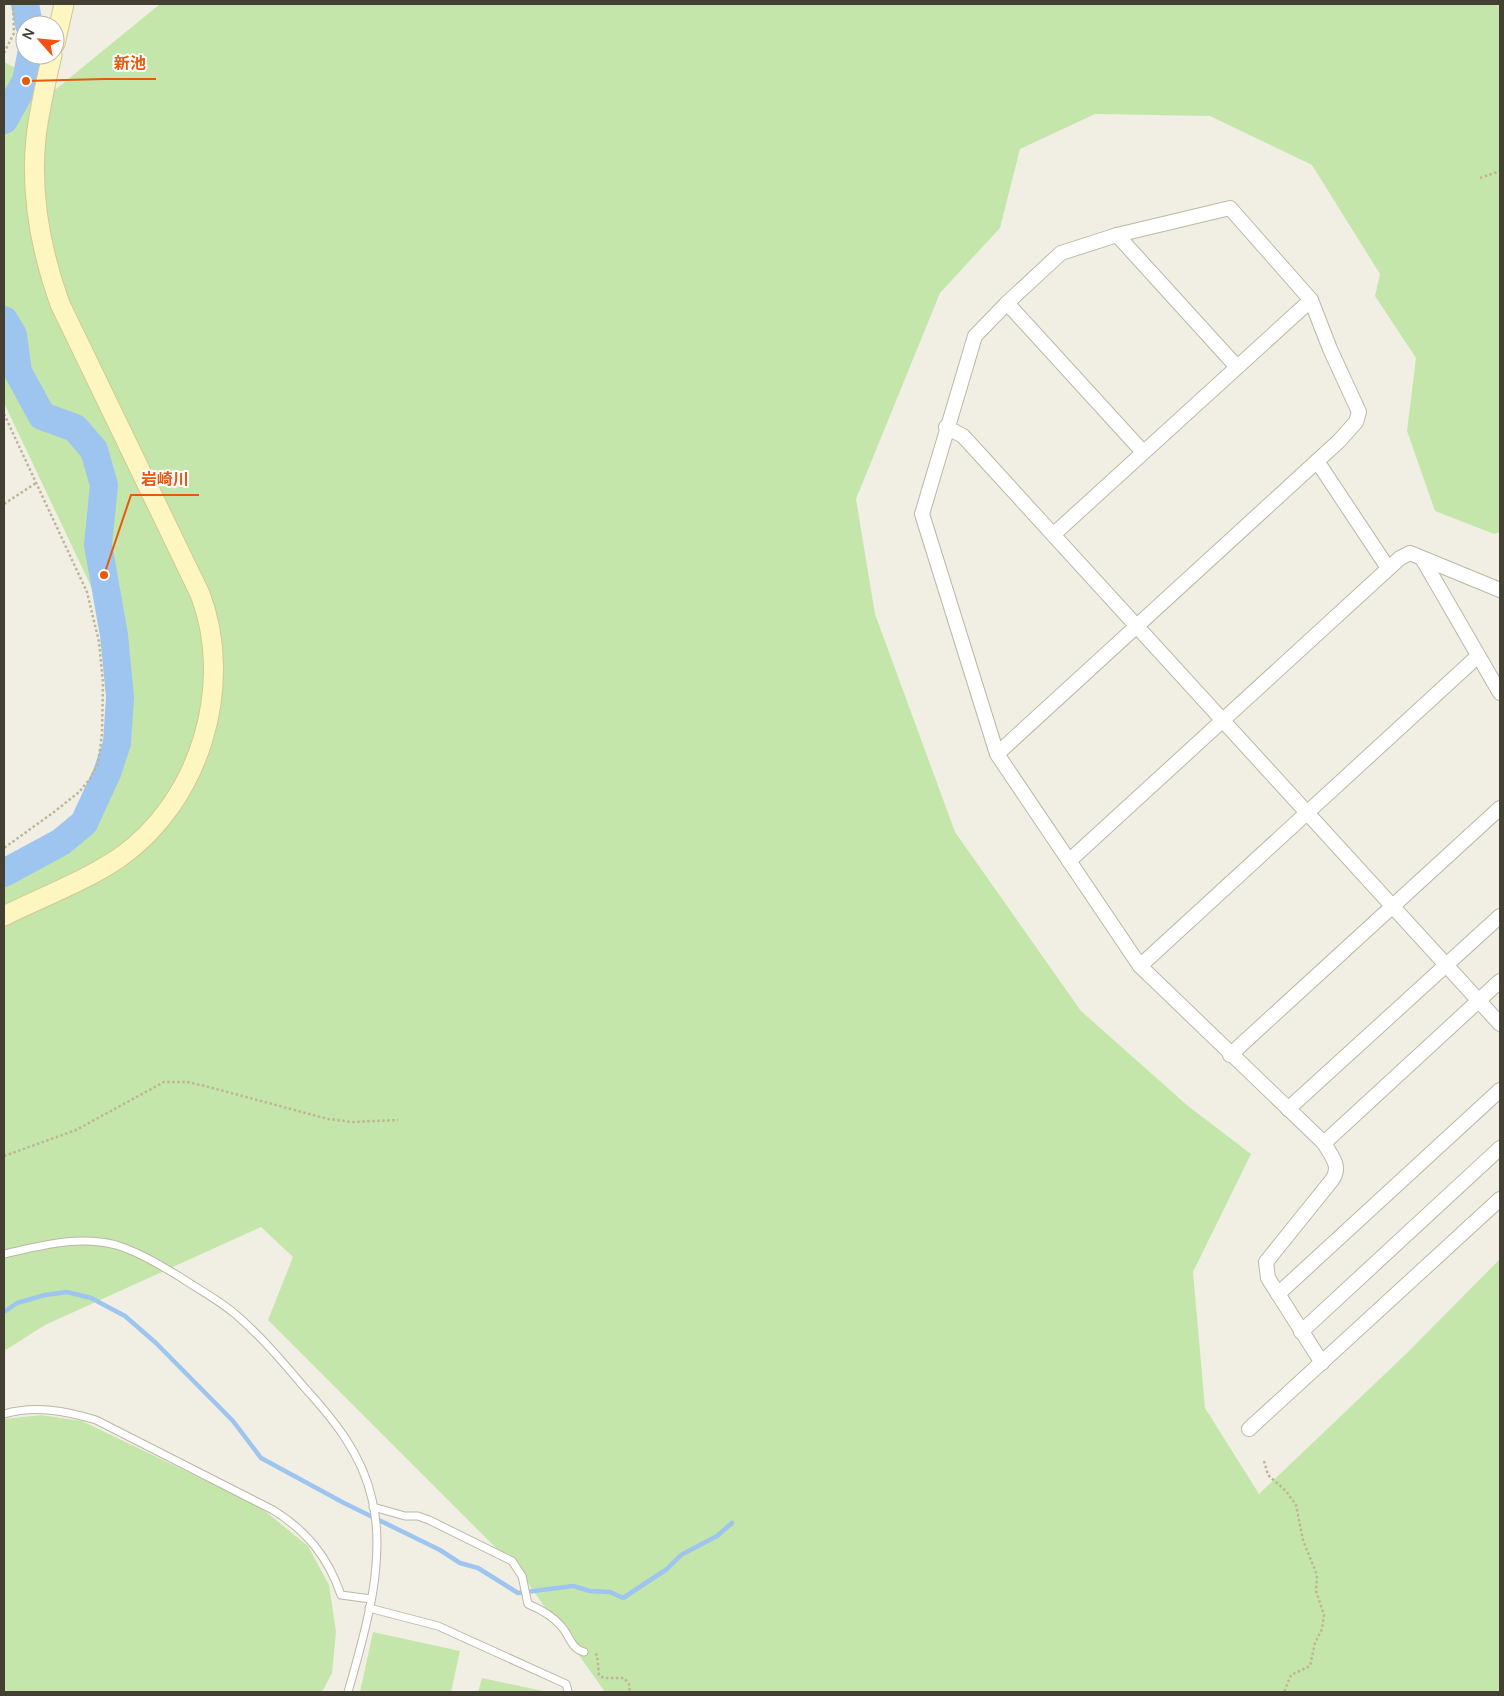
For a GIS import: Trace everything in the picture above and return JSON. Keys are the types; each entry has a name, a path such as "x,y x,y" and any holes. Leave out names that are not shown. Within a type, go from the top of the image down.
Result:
{"street":[{"path":"4,916 94,873 120,857 150,830 167,810 190,772 204,736 213,684 211,636 200,594 60,304 50,275 39,224 34,166 40,110 50,65"},
{"path":"997,754 1349,431 1360,412 1330,349 1311,300 1230,208 1117,235 1061,253 1007,303 975,336 946,427 922,514 997,754 1140,966 1230,1055 1324,1143 1337,1165 1337,1173 1266,1262 1268,1278 1322,1363"},
{"path":"1117,235 1237,367"},
{"path":"1054,534 1311,300"},
{"path":"1007,303 1144,452"},
{"path":"946,427 962,436 1054,534 1500,1024"},
{"path":"1317,461 1388,568"},
{"path":"1069,861 1400,558 1410,553 1423,560 1500,590"},
{"path":"1423,560 1500,693"},
{"path":"1140,966 1478,656"},
{"path":"1230,1055 1500,808"},
{"path":"1288,1109 1500,916"},
{"path":"1324,1143 1500,981"},
{"path":"1278,1294 1500,1090"},
{"path":"1302,1332 1500,1148"},
{"path":"1249,1428 1500,1199"}],"lane":[{"path":"4,1254 52,1243 83,1240 115,1245 159,1263 233,1312 268,1344 336,1423 359,1460 373,1507 375,1548 374,1584 348,1692"},
{"path":"4,1414 45,1409 70,1412 96,1420 273,1510 310,1539 326,1559 341,1595 371,1599"},
{"path":"373,1507 405,1516 418,1516 429,1520 512,1562 522,1576 528,1604 554,1619 561,1625 576,1649 584,1652"},
{"path":"369,1608 438,1626 566,1684 568,1691"}],"path":[{"path":"4,53 14,33 13,4"},
{"path":"1480,178 1500,171"},
{"path":"4,414 87,592 99,642 103,683 102,734 98,764 79,792 4,848"},
{"path":"4,504 36,483"},
{"path":"4,1156 76,1130 164,1082 187,1082 273,1102 328,1118 352,1122 398,1120"},
{"path":"1264,1461 1268,1475 1286,1491 1296,1505 1303,1540 1317,1575 1316,1591 1324,1616 1322,1630 1315,1643 1310,1666 1291,1675 1284,1692"},
{"path":"584,1652 592,1652 597,1655 599,1675 604,1678 624,1678 629,1684 630,1692"}],"green space":[{"path":"160,4 1500,4 1500,532 1494,534 1435,511 1407,431 1416,358 1375,296 1380,274 1312,165 1210,116 1095,114 1020,149 1000,228 940,293 856,499 875,614 955,832 1081,1011 1188,1106 1251,1154 1193,1272 1205,1408 1259,1494 1407,1353 1500,1259 1500,1692 605,1692 520,1572 268,1320 293,1257 261,1227 45,1325 4,1351 4,863 44,840 103,793 121,759 126,660 4,403 4,62 56,89"},
{"path":"41,1415 82,1421 260,1507 308,1546 329,1585 336,1632 332,1673 322,1692 4,1692 4,1419"},
{"path":"373,1632 460,1651 451,1692 360,1692"},
{"path":"482,1678 548,1692 478,1692"}],"waterway":[{"path":"25,4 27,15"},
{"path":"4,120 26,81 29,65"},
{"path":"4,320 13,335 18,372 42,416 75,428 94,450 104,485 98,545 114,635 120,697 117,743 107,773 84,823 61,842 4,873"},
{"path":"4,1312 17,1303 45,1295 67,1292 91,1298 125,1316 156,1343 233,1421 261,1458 344,1503 440,1550 460,1563 478,1568 518,1593 573,1586 590,1591 610,1592 623,1598 667,1569 681,1555 717,1536 732,1523"}],"place":[{"name":"新池","path":"26,81"},
{"name":"岩崎川","path":"104,575"}]}
